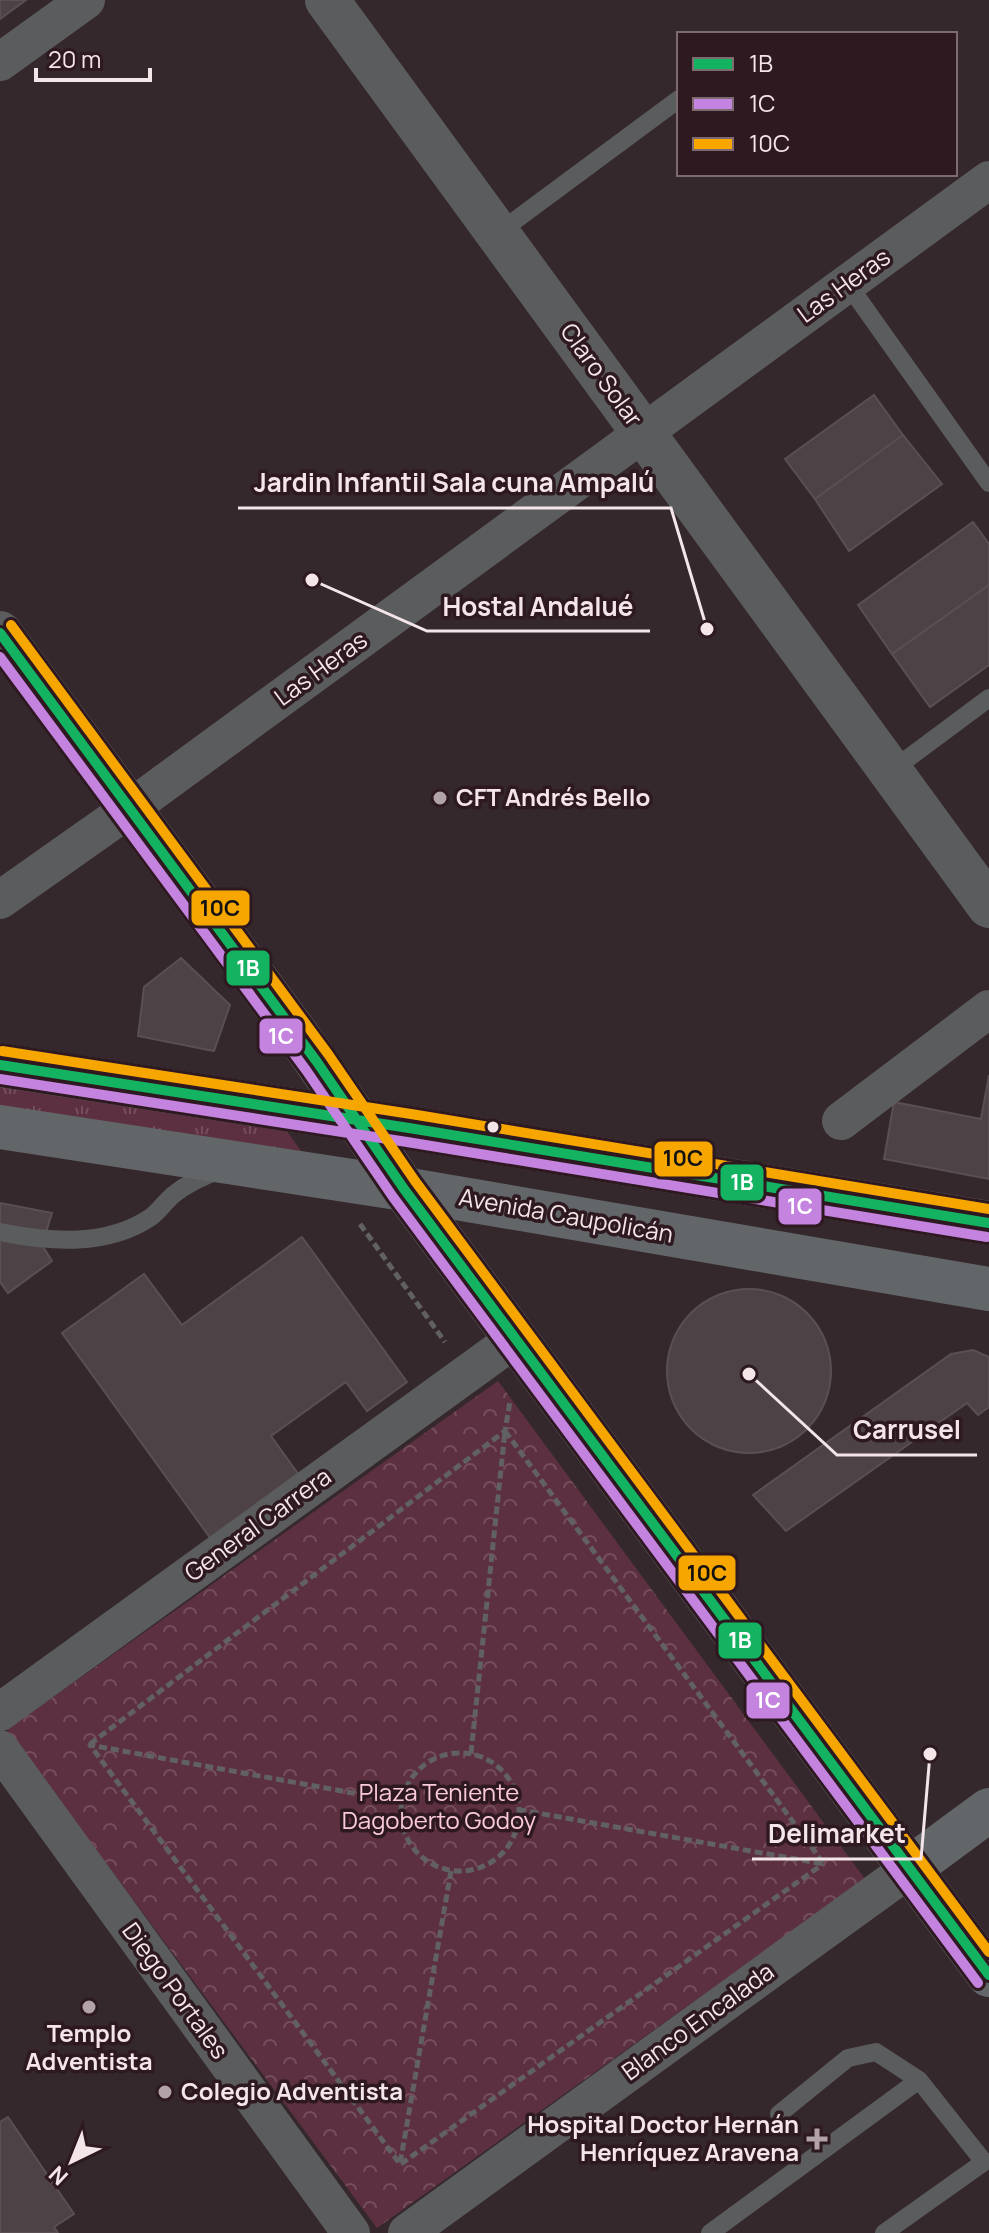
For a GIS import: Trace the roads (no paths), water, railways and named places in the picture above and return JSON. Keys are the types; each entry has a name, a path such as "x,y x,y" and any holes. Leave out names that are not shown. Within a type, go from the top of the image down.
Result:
{"main road":[{"path":"0,1065 989,1223"},
{"path":"357,1120 503,1348 989,1975"},
{"name":"Avenida Caupolicán","path":"0,1127 404,1189 989,1289"},
{"name":"Blanco Encalada","path":"909,1869 989,1810"}],"street":[{"path":"0,62 86,0"},
{"name":"Claro Solar","path":"327,0 989,906"},
{"name":"Las Heras","path":"0,900 989,180"},
{"path":"0,633 357,1120"},
{"path":"841,1121 989,1009"},
{"name":"General Carrera","path":"0,1712 503,1348"},
{"name":"Diego Portales","path":"0,1749 351,2233"},
{"name":"Blanco Encalada","path":"429,2222 909,1869"}],"lane":[{"path":"498,234 677,100"},
{"path":"847,283 989,483"},
{"path":"891,771 989,698"},
{"path":"0,1232 75,1241 120,1232 153,1215 197,1179 247,1164"},
{"path":"779,2114 848,2058 876,2052 919,2080 984,2162 884,2233"},
{"path":"710,2233 919,2080"}],"place":[{"name":"Hostal Andalué","path":"312,580"},
{"name":"Jardin Infantil Sala cuna Ampalú","path":"707,629"},
{"name":"CFT Andrés Bello","path":"440,798"},
{"name":"Carrusel","path":"749,1374"},
{"name":"Delimarket","path":"930,1754"},
{"name":"Templo Adventista","path":"89,2007"},
{"name":"Colegio Adventista","path":"165,2092"},
{"name":"Hospital Doctor Hernán Henríquez Aravena","path":"817,2139"}],"park label":[{"name":"Plaza Teniente Dagoberto Godoy","path":"439,1807"}]}
